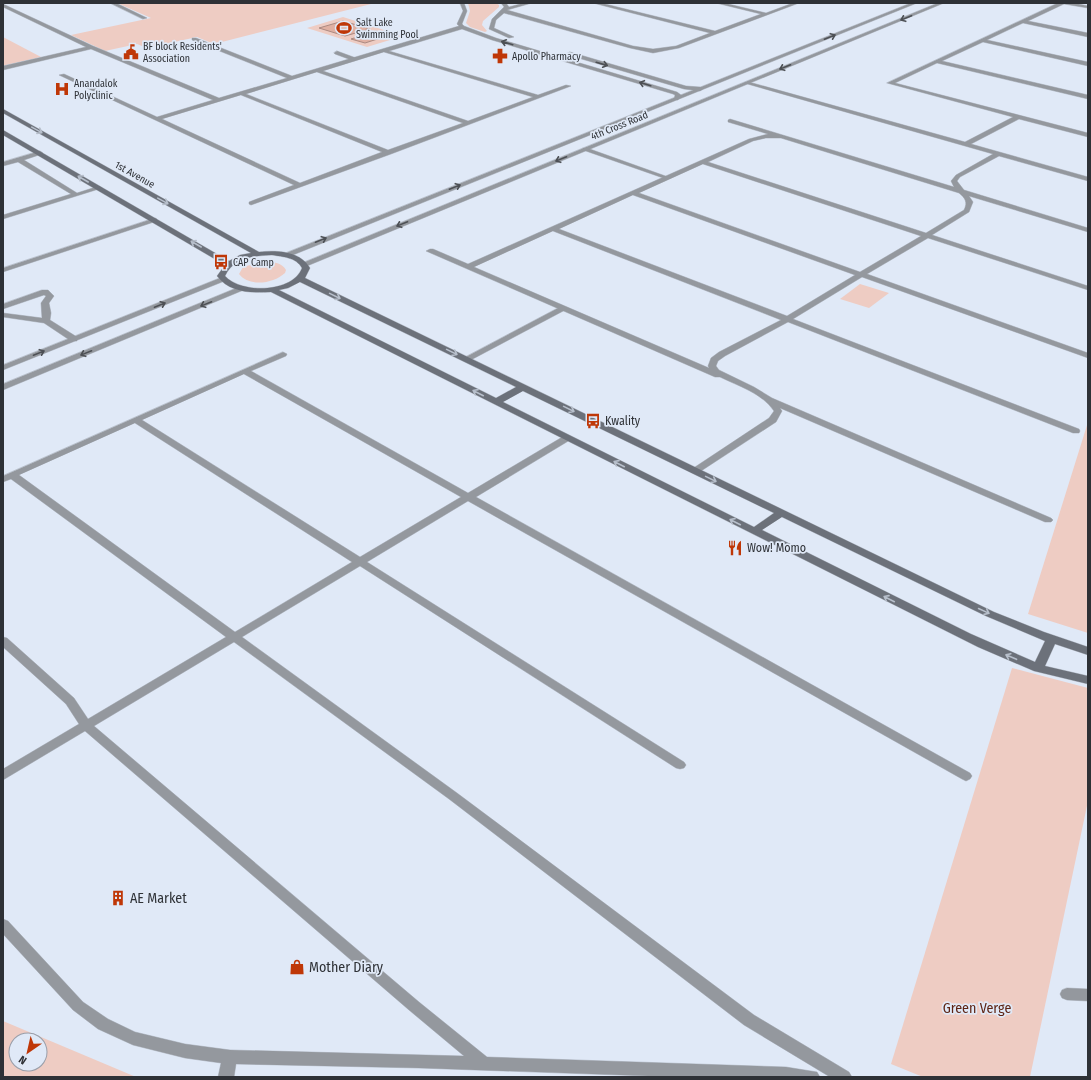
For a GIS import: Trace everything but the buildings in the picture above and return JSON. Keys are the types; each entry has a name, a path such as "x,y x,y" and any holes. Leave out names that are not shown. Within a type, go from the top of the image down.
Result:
{"main road":[{"name":"1st Avenue","path":"3,111 258,254"},
{"path":"3,132 230,264"},
{"path":"258,254 285,255 295,258 304,264 306,268 303,276 283,287 272,289 242,289 231,286 223,280 221,276 224,268 244,257 258,254"},
{"path":"300,279 990,614 1051,640 1088,651"},
{"path":"272,289 967,637 1038,668 1088,680"},
{"path":"496,402 523,387"},
{"path":"754,531 781,513"},
{"path":"1038,668 1051,640"}],"street":[{"path":"112,3 145,18"},
{"path":"462,3 465,11 459,24 462,27"},
{"path":"503,3 506,4 505,10"},
{"path":"518,40 498,33 492,29 491,25 493,18 505,10 530,3"},
{"path":"595,3 716,33"},
{"path":"718,3 766,14"},
{"path":"505,10 632,47 653,51 677,47 797,3"},
{"name":"4th Cross Road","path":"285,255 915,3"},
{"name":"4th Cross Road","path":"304,264 942,3"},
{"path":"1062,3 890,83 1088,136"},
{"path":"1066,3 1088,8"},
{"path":"3,5 91,47 218,100"},
{"path":"1022,21 1088,35"},
{"path":"156,119 462,27 483,35 675,93 678,95 676,99"},
{"path":"483,35 498,33"},
{"path":"194,39 292,78"},
{"path":"982,40 1088,64"},
{"path":"3,68 91,47"},
{"path":"382,50 539,97"},
{"path":"560,52 686,88 700,89"},
{"path":"337,53 354,59"},
{"path":"571,62 582,58"},
{"path":"936,61 1088,97"},
{"path":"316,70 469,123"},
{"path":"62,75 299,185"},
{"path":"747,83 1088,179"},
{"path":"251,203 568,86"},
{"path":"240,93 389,153"},
{"path":"653,108 670,111 671,114"},
{"path":"642,112 642,116 646,118 660,119"},
{"path":"966,144 1018,117"},
{"path":"730,121 1088,230"},
{"path":"468,267 758,138 781,136"},
{"path":"585,149 668,178"},
{"path":"3,164 40,154"},
{"path":"731,381 716,372 712,366 714,360 722,354 786,320 967,211 970,206 970,201 954,181 958,176 998,154"},
{"path":"19,160 76,195"},
{"path":"703,162 1088,288"},
{"path":"3,217 99,188"},
{"path":"633,193 860,276 1088,356"},
{"path":"422,200 438,202 441,204 440,208"},
{"path":"408,206 406,211 410,213 426,214"},
{"path":"3,270 155,220"},
{"path":"554,229 1076,431"},
{"path":"430,251 1048,520"},
{"path":"3,368 223,280"},
{"path":"3,387 242,289"},
{"path":"3,307 45,292 50,296 45,304 47,313 46,321"},
{"path":"466,359 563,309"},
{"path":"3,315 46,321 74,339"},
{"path":"8,477 283,354"},
{"path":"244,371 966,776"},
{"path":"695,471 772,420 778,411 776,406 770,400"},
{"path":"136,420 680,765"},
{"path":"3,775 567,438"},
{"path":"8,477 235,637 460,801 749,1020 844,1077"},
{"path":"3,641 70,701 76,707 86,725 116,752 414,1006 484,1063"},
{"path":"3,925 78,1006 103,1024 133,1038 186,1051 230,1057 484,1063 786,1074 812,1077"},
{"path":"1067,994 1088,995"},
{"path":"226,1077 230,1057"}],"green space":[{"path":"117,3 375,3 214,44 197,37 147,48 137,44 105,51 71,35 151,18"},
{"path":"468,3 496,3 499,5 499,7 483,21 482,25 487,31 485,32 470,27 466,23 470,11"},
{"path":"343,17 403,36 367,47 307,28"},
{"path":"3,37 41,57 3,66"},
{"path":"261,262 272,262 281,265 286,270 285,273 268,282 249,281 239,274 243,267"},
{"path":"860,284 889,293 869,308 840,299"},
{"path":"1088,422 1088,633 1028,614"},
{"name":"Green Verge","path":"1012,668 1088,688 1088,801 1030,1077 923,1077 891,1064"},
{"path":"3,1021 29,1032 8,1032 8,1072 48,1072 48,1040 136,1077 3,1077"}],"shaded area":[{"name":"Salt Lake Swimming Pool","path":"343,21 370,29 345,36 319,28"},
{"path":"376,31 390,35 365,43 351,39"}],"place":[{"name":"Salt Lake Swimming Pool","path":"344,28"},
{"name":"BF block Residents' Association","path":"131,52"},
{"name":"Apollo Pharmacy","path":"500,56"},
{"name":"Anandalok Polyclinic","path":"62,89"},
{"name":"CAP Camp","path":"221,262"},
{"name":"Kwality","path":"593,421"},
{"name":"Wow! Momo","path":"735,548"},
{"name":"AE Market","path":"118,898"},
{"name":"Mother Diary","path":"297,967"}]}
